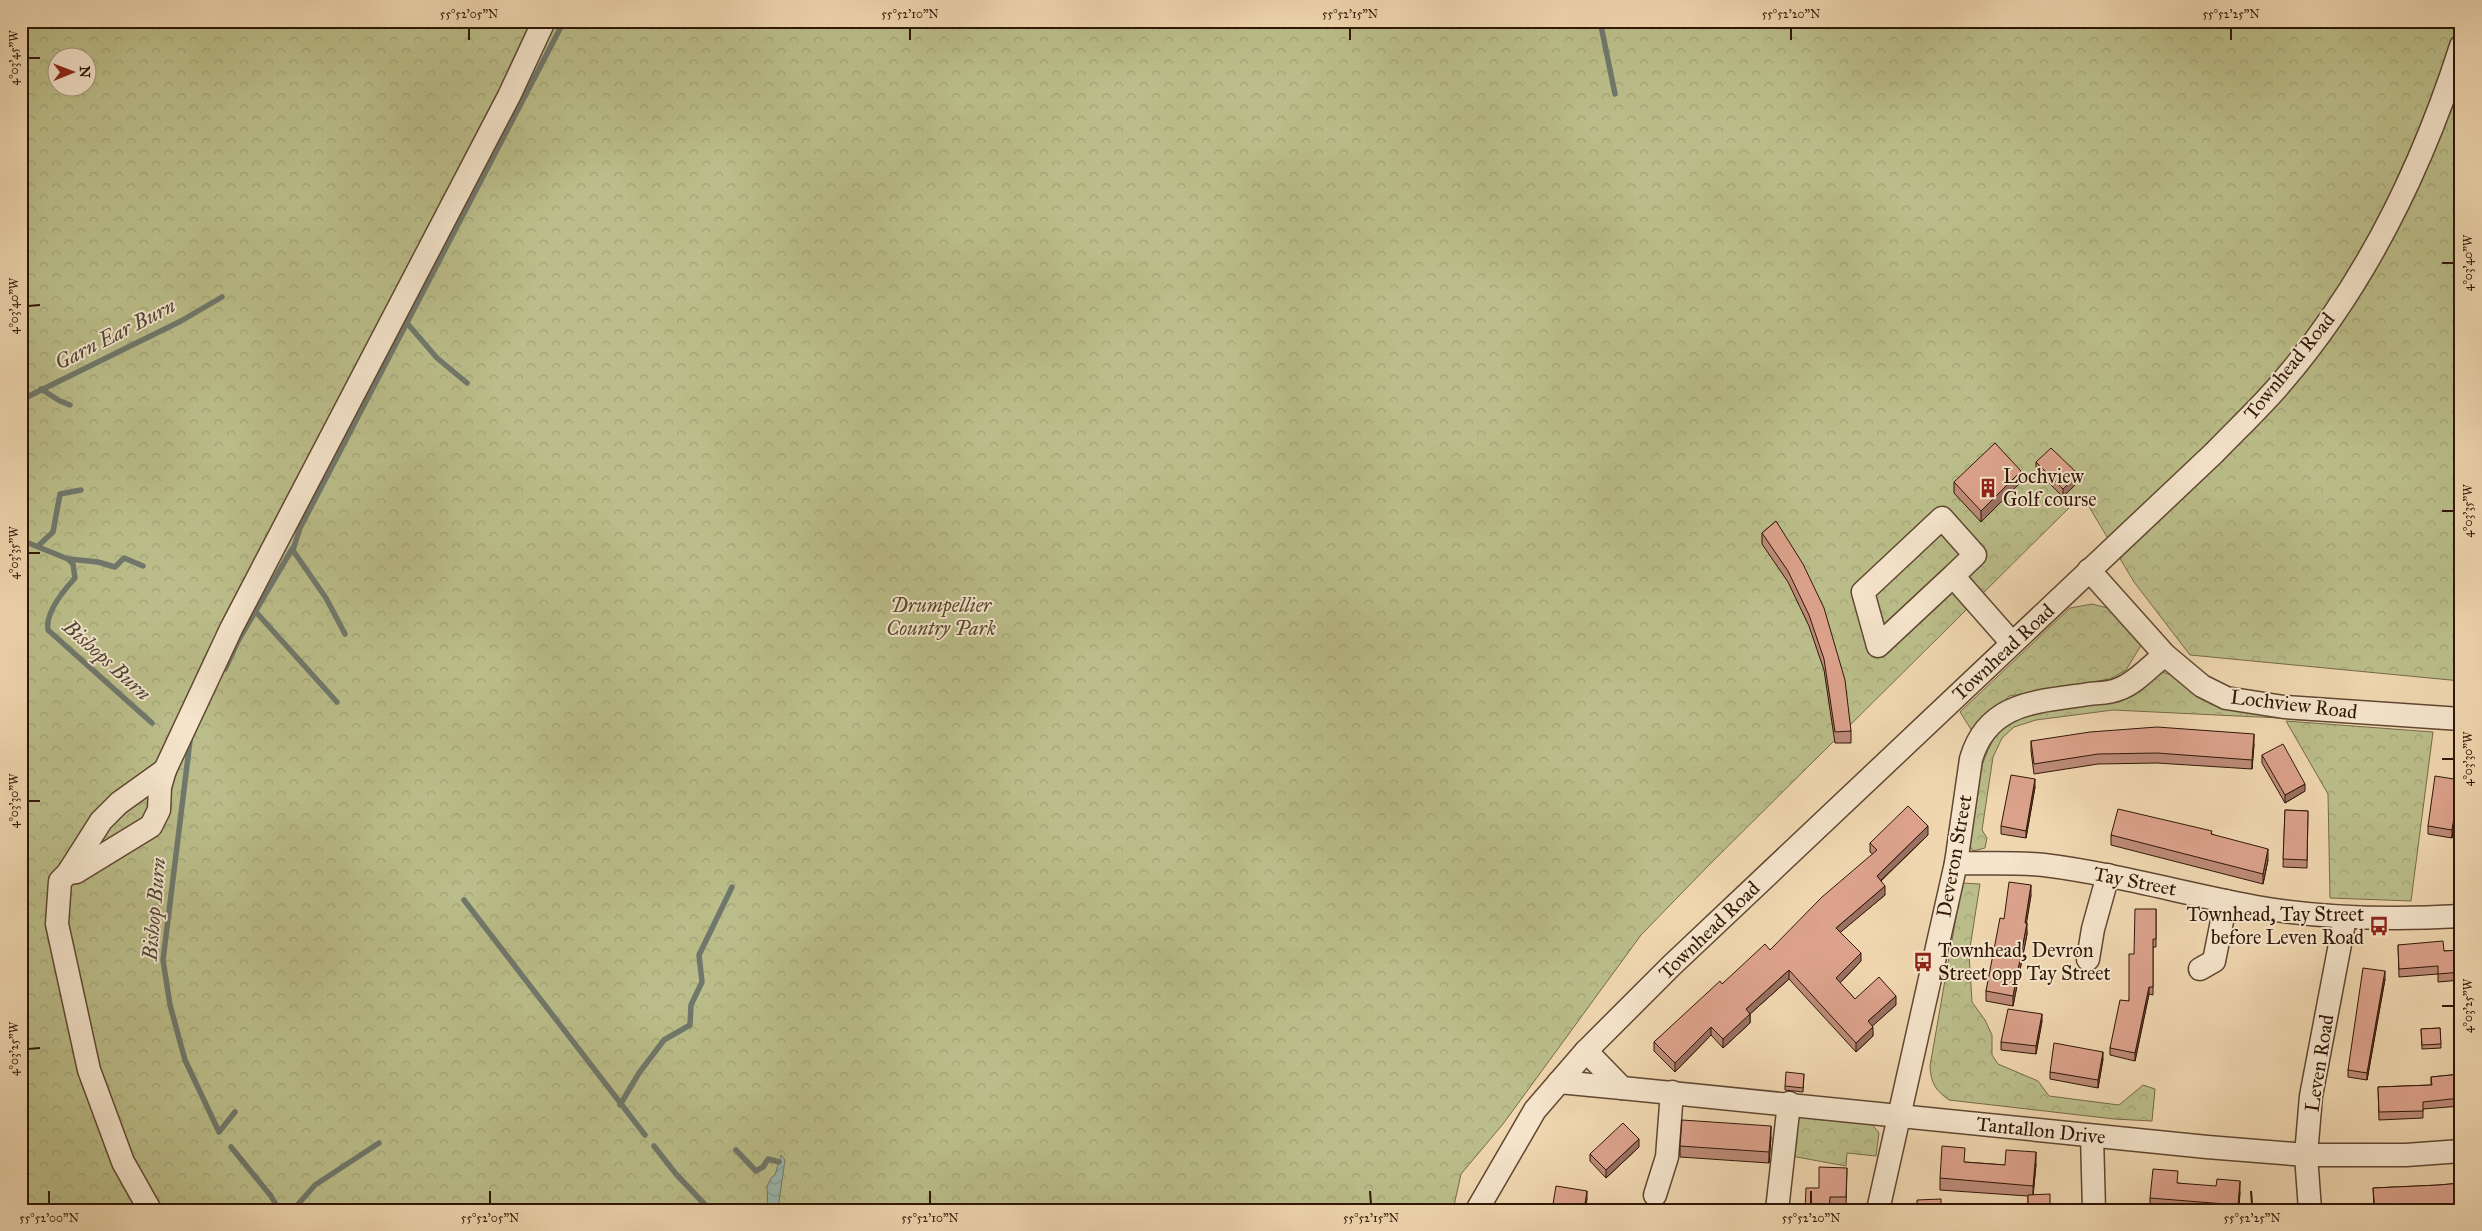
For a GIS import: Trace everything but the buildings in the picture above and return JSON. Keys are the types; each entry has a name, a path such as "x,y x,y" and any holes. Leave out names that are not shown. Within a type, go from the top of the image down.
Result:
{"street":[{"path":"68,873 76,872 151,826 159,810 160,787 165,770 231,629 504,105 544,21"},
{"name":"Townhead Road","path":"1477,1210 1535,1110 1586,1051 1672,966 2214,453 2282,382 2322,330 2359,275 2402,199 2423,153 2461,46"},
{"path":"1942,518 1975,555 1953,576 1878,646 1864,592 1942,518"},
{"name":"Lochview Road","path":"2090,570 2166,655 2202,686 2226,698 2284,707 2461,719"},
{"path":"1953,576 2012,643"},
{"name":"Deveron Street","path":"1878,1210 1956,863 1971,759 1976,744 1988,727 2000,716 2012,709 2036,702 2119,690 2166,655"},
{"path":"150,1210 123,1162 89,1070 57,924 60,881 68,873 100,820 119,803 165,770"},
{"name":"Tay Street","path":"1956,863 2042,865 2108,875 2226,901 2345,918 2403,919 2461,916"},
{"path":"2088,959 2093,929 2108,875"},
{"path":"2200,969 2214,961 2226,901"},
{"name":"Leven Road","path":"2310,1210 2306,1155 2311,1096 2345,918"},
{"path":"1586,1051 1622,1088"},
{"name":"Tantallon Drive","path":"1559,1082 1789,1103 2092,1136 2306,1155 2406,1154 2461,1151"},
{"path":"1655,1195 1667,1156 1672,1092"},
{"path":"1777,1210 1789,1103"},
{"path":"2092,1136 2094,1210"}],"green space":[{"name":"Drumpellier Country Park","path":"21,21 2461,21 2461,681 2190,655 2134,582 2082,495 1709,865 1641,935 1503,1124 1461,1174 1453,1210 21,1210"},
{"path":"2092,604 2112,609 2143,642 2126,670 2110,679 2009,696 1974,734 1960,712 2070,608"},
{"path":"2159,671 2278,710 2279,718 2113,710 2036,720 2014,727 2002,738 1993,757 1982,830 1987,838 1985,848 1973,851 1967,841 1978,779 1988,751 2004,723"},
{"path":"2286,721 2433,732 2411,901 2330,898 2328,794"},
{"path":"1962,883 1980,884 1969,954 1972,1002 1985,1020 1992,1035 1992,1055 1998,1064 2038,1081 2049,1096 2119,1105 2143,1085 2155,1089 2152,1121 2114,1119 1949,1100 1940,1093 1931,1077 1930,1066"},
{"path":"1795,1112 1870,1122 1879,1133 1876,1156 1847,1153 1846,1166 1791,1156"}],"water":[{"path":"781,1155 785,1160 778,1208 768,1210 767,1187 771,1178 775,1175"}],"waterway":[{"path":"293,550 300,528 564,21"},
{"path":"1600,21 1615,94"},
{"name":"Garn Ear Burn","path":"23,399 181,321 222,297"},
{"path":"406,322 437,358 467,383"},
{"path":"41,389 70,405"},
{"path":"38,546 53,532 60,494 81,490"},
{"name":"Bishops Burn","path":"21,540 68,559 73,564 75,578 52,609 49,616 48,630 152,723"},
{"path":"225,669 238,641 292,549 326,598 345,634"},
{"path":"69,559 98,562 115,567 124,558 143,566"},
{"path":"255,611 337,702"},
{"name":"Bishop Burn","path":"190,741 163,960 170,1005 185,1060 219,1132 235,1112"},
{"path":"620,1105 639,1073 664,1040 690,1025 691,1005 702,982 699,955 732,887"},
{"path":"464,900 645,1135"},
{"path":"293,1210 315,1185 379,1143"},
{"path":"654,1146 676,1174 710,1210"},
{"path":"231,1147 271,1196 279,1210"},
{"path":"736,1150 756,1171 763,1167 768,1159 779,1162"}],"place":[{"name":"Lochview Golf course","path":"1988,488"},
{"name":"Townhead, Tay Street before Leven Road","path":"2379,926"},
{"name":"Townhead, Devron Street opp Tay Street","path":"1923,962"}]}
